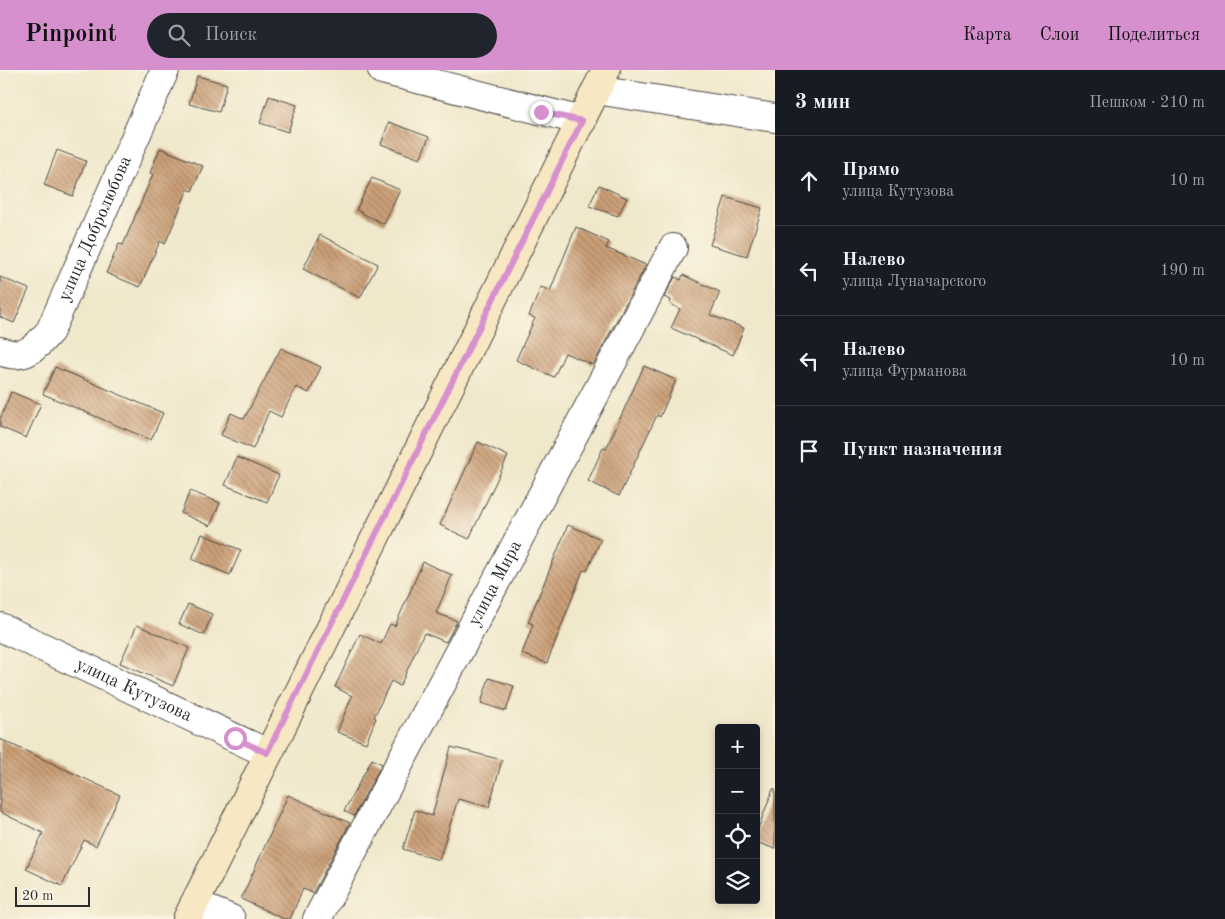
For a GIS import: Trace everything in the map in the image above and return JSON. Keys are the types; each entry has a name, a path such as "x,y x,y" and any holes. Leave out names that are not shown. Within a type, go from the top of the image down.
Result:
{"main road":[{"path":"191,912 267,753 601,80"}],"street":[{"name":"улица Добролюбова","path":"0,350 12,356 35,349 50,330 165,70"},
{"path":"382,70 582,121"},
{"path":"601,80 775,118"},
{"name":"улица Мира","path":"317,919 673,248"},
{"name":"улица Кутузова","path":"0,627 267,753"},
{"path":"191,912 231,919"}],"building":[{"path":"197,76 227,84 219,112 189,104"},
{"path":"269,96 297,105 288,132 260,123"},
{"path":"389,122 429,137 420,159 381,144"},
{"path":"160,148 203,166 192,191 188,189 165,244 160,241 140,287 106,273 119,244 123,245 153,174 150,173"},
{"path":"57,150 86,161 73,196 44,185"},
{"path":"372,178 400,190 384,224 356,210"},
{"path":"599,185 627,198 618,216 589,206"},
{"path":"725,197 762,208 747,256 710,245"},
{"path":"576,227 609,242 606,248 646,265 593,365 565,353 554,377 516,360 535,318 529,316 541,287 550,291"},
{"path":"320,235 378,264 360,298 303,269"},
{"path":"683,275 720,292 710,315 744,328 733,355 671,328 680,309 670,304 671,300 664,297 675,277 681,280"},
{"path":"0,277 29,289 14,323 0,317"},
{"path":"281,348 321,367 309,393 296,387 281,417 269,411 253,449 221,435 231,413 244,419"},
{"path":"644,366 676,380 660,417 657,415 619,496 588,481 603,448 606,449"},
{"path":"55,367 163,413 151,440 43,394"},
{"path":"11,392 41,404 26,438 0,427 0,419"},
{"path":"478,442 508,456 469,539 440,525"},
{"path":"237,457 279,475 267,502 225,485"},
{"path":"190,491 220,503 210,526 181,513"},
{"path":"568,525 601,539 587,571 583,570 547,663 522,654 533,624 528,622"},
{"path":"202,534 241,550 230,575 192,559"},
{"path":"423,562 452,575 436,613 457,621 446,642 424,633 400,686 391,681 374,717 376,718 366,743 337,732 352,696 335,687 360,634 381,644 390,624 395,626"},
{"path":"188,604 212,614 204,635 179,624"},
{"path":"137,625 189,648 173,686 120,663"},
{"path":"489,678 514,686 506,711 481,703"},
{"path":"0,739 120,795 96,846 84,840 62,886 26,869 43,833 0,812"},
{"path":"451,747 502,760 489,807 458,799 439,860 403,849 415,810 432,816"},
{"path":"372,759 382,764 354,816 344,811"},
{"path":"773,789 775,789 775,849 760,843 760,823"},
{"path":"288,795 350,823 313,893 303,889 290,919 284,919 241,899"}],"route":[{"path":"235,738 267,753 582,121 541,112"}]}
